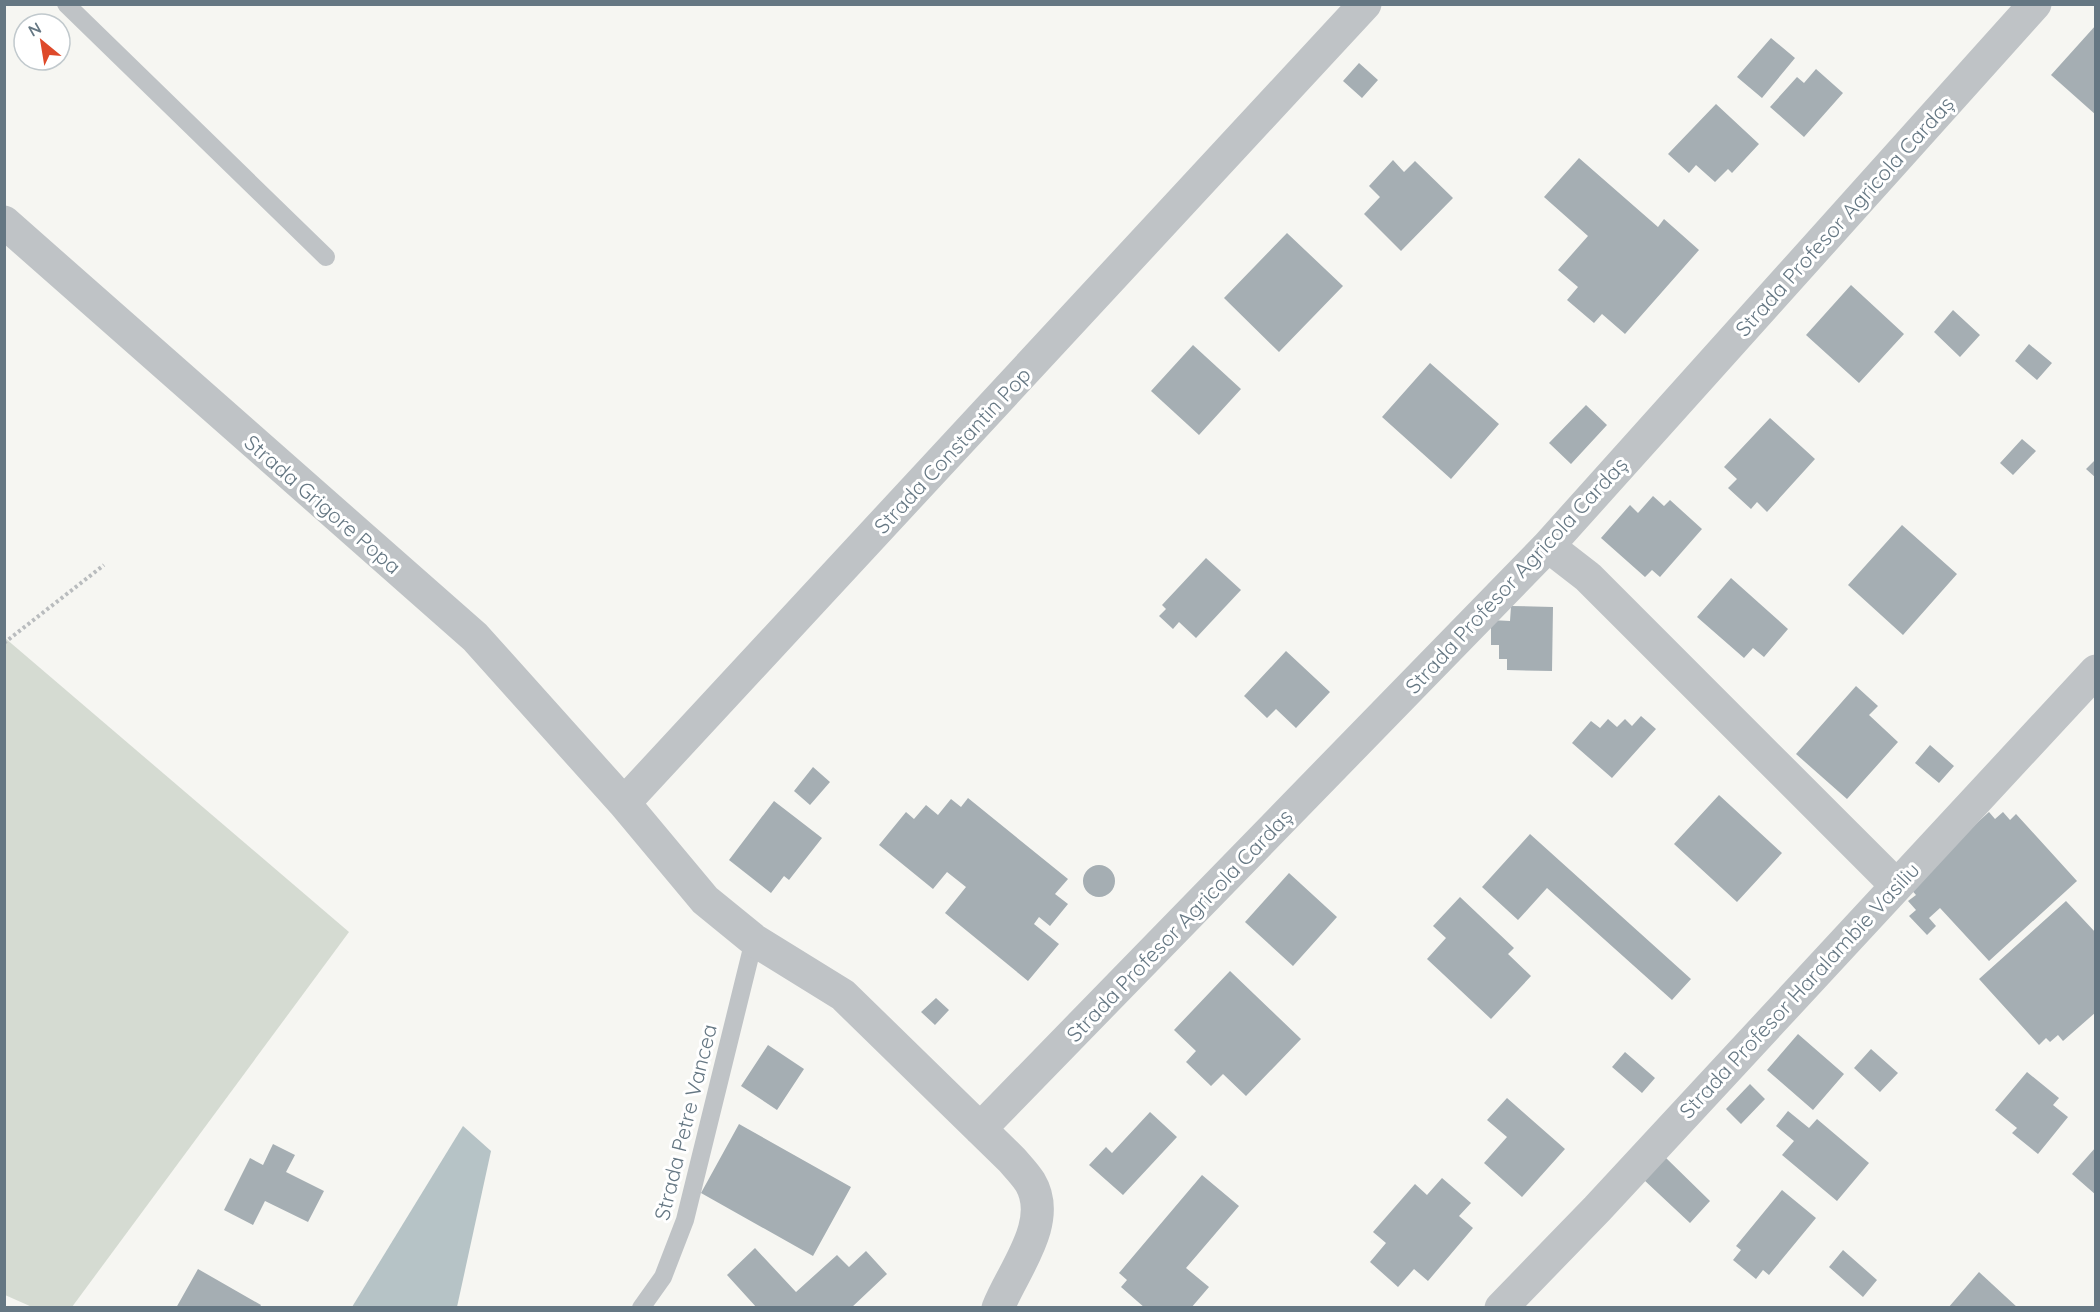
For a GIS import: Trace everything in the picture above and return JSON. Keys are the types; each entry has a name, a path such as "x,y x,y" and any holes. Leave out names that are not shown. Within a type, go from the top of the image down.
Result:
{"street":[{"name":"Strada Constantin Pop","path":"624,803 1365,4"},
{"name":"Strada Profesor Agricola Cardaș","path":"980,1128 1548,546 2035,4"},
{"name":"Strada Grigore Popa","path":"4,222 474,637 624,803"},
{"path":"1548,546 1588,577 1896,885"},
{"name":"Strada Profesor Haralambie Vasiliu","path":"1501,1308 1598,1209 2096,671"},
{"path":"624,803 705,900 754,940 843,995 980,1128 1030,1182 1036,1197 1039,1215 998,1308"}],"lane":[{"path":"66,4 326,256"},
{"name":"Strada Petre Vancea","path":"641,1308 663,1277 685,1220 754,940"}],"path":[{"path":"4,643 104,566"}],"shaded area":[{"path":"5,638 349,932 72,1307 32,1307 5,1295"},
{"path":"463,1126 491,1151 457,1307 352,1307"}],"building":[{"path":"2096,25 2096,115 2051,75"},
{"path":"1771,38 1795,58 1762,98 1737,77"},
{"path":"1359,63 1378,80 1362,98 1343,81"},
{"path":"1816,69 1843,93 1804,137 1770,107 1797,77 1804,83"},
{"path":"1716,104 1759,144 1732,173 1728,169 1715,182 1696,165 1689,173 1668,154"},
{"path":"1579,158 1658,227 1664,219 1699,250 1625,334 1602,314 1594,323 1567,300 1578,287 1558,270 1588,236 1544,197"},
{"path":"1393,160 1404,172 1415,161 1453,198 1401,251 1364,214 1380,197 1369,186"},
{"path":"1287,233 1343,286 1279,352 1224,298"},
{"path":"1851,285 1904,334 1859,383 1806,335"},
{"path":"1953,310 1980,335 1960,357 1934,332"},
{"path":"2029,344 2052,363 2037,380 2015,361"},
{"path":"1193,345 1241,389 1199,435 1151,391"},
{"path":"1430,363 1499,424 1451,479 1382,417"},
{"path":"1586,405 1607,425 1571,464 1549,443"},
{"path":"1770,418 1815,459 1767,512 1757,502 1751,509 1728,488 1737,479 1724,467"},
{"path":"2022,439 2036,451 2013,475 2000,463"},
{"path":"2096,459 2096,478 2086,469"},
{"path":"1653,496 1664,506 1670,500 1702,529 1660,577 1652,570 1645,577 1601,538 1630,505 1638,513"},
{"path":"1902,525 1957,574 1903,635 1848,585"},
{"path":"1206,558 1241,590 1196,638 1179,622 1173,629 1159,616 1166,609 1162,605"},
{"path":"1731,578 1788,629 1764,657 1753,648 1744,658 1697,617"},
{"path":"1511,606 1553,607 1552,671 1507,670 1507,659 1499,659 1499,645 1491,645 1491,620 1510,621"},
{"path":"1286,651 1330,692 1296,728 1276,709 1267,718 1244,696"},
{"path":"1856,686 1878,706 1869,715 1898,742 1847,799 1796,754"},
{"path":"1641,716 1656,729 1612,778 1572,743 1591,721 1600,728 1608,719 1617,727 1625,719 1632,726"},
{"path":"1930,745 1954,766 1939,783 1915,763"},
{"path":"813,767 830,782 810,805 794,791"},
{"path":"1719,795 1782,853 1737,902 1674,844"},
{"path":"968,798 1068,879 1055,894 1068,904 1050,926 1039,917 1034,924 1059,944 1028,981 945,913 966,887 947,872 933,889 879,845 906,812 914,819 926,805 938,815 951,799 961,807"},
{"path":"774,801 822,838 789,880 784,876 771,893 729,860"},
{"path":"1989,812 1995,819 2003,812 2010,820 2016,814 2077,881 1989,961 1940,908 1929,918 1936,926 1927,935 1909,916 1916,910 1908,901 1916,895 1908,886"},
{"path":"1530,834 1691,979 1672,1000 1547,888 1518,920 1482,887"},
{"path":"1099,865 1110,870 1115,881 1110,892 1099,897 1088,892 1083,881 1088,870"},
{"path":"1289,873 1337,917 1293,966 1245,922"},
{"path":"1460,897 1514,948 1508,954 1531,976 1491,1019 1427,959 1446,938 1433,926"},
{"path":"2066,901 2096,933 2096,1012 2063,1041 2058,1035 2050,1042 2046,1038 2039,1045 1979,979"},
{"path":"1230,971 1301,1039 1246,1096 1223,1074 1211,1086 1186,1062 1196,1051 1174,1030"},
{"path":"936,998 949,1010 935,1025 921,1012"},
{"path":"1798,1034 1844,1074 1813,1110 1767,1070"},
{"path":"768,1045 804,1069 777,1110 741,1086"},
{"path":"1871,1049 1898,1073 1880,1092 1854,1068"},
{"path":"1625,1052 1655,1078 1642,1093 1612,1067"},
{"path":"2027,1072 2059,1098 2053,1105 2068,1117 2038,1154 2012,1133 2017,1128 1995,1110"},
{"path":"1750,1084 1765,1099 1741,1124 1726,1109"},
{"path":"1507,1098 1565,1149 1522,1197 1484,1163 1507,1137 1487,1120"},
{"path":"1788,1111 1809,1128 1817,1119 1869,1163 1837,1201 1782,1155 1794,1141 1776,1126"},
{"path":"1150,1112 1177,1137 1123,1195 1089,1165 1106,1147 1112,1153"},
{"path":"739,1124 851,1187 813,1256 701,1193"},
{"path":"273,1144 295,1155 286,1172 324,1191 308,1222 265,1201 253,1225 224,1210 250,1158 263,1165"},
{"path":"2096,1147 2096,1195 2072,1174"},
{"path":"1664,1156 1710,1201 1690,1223 1643,1179"},
{"path":"1202,1175 1239,1206 1186,1268 1209,1287 1191,1308 1145,1308 1121,1287 1127,1280 1119,1273"},
{"path":"1442,1178 1471,1203 1459,1216 1473,1228 1428,1281 1414,1269 1398,1287 1370,1262 1386,1243 1373,1232 1415,1184 1427,1195"},
{"path":"1782,1190 1816,1218 1769,1275 1763,1270 1756,1279 1733,1260 1741,1250 1736,1246"},
{"path":"755,1248 796,1292 837,1255 849,1267 866,1251 887,1274 851,1308 757,1308 727,1275"},
{"path":"1843,1250 1877,1280 1863,1297 1829,1267"},
{"path":"198,1269 261,1305 259,1308 176,1308"},
{"path":"1979,1272 2018,1308 1948,1308"}]}
